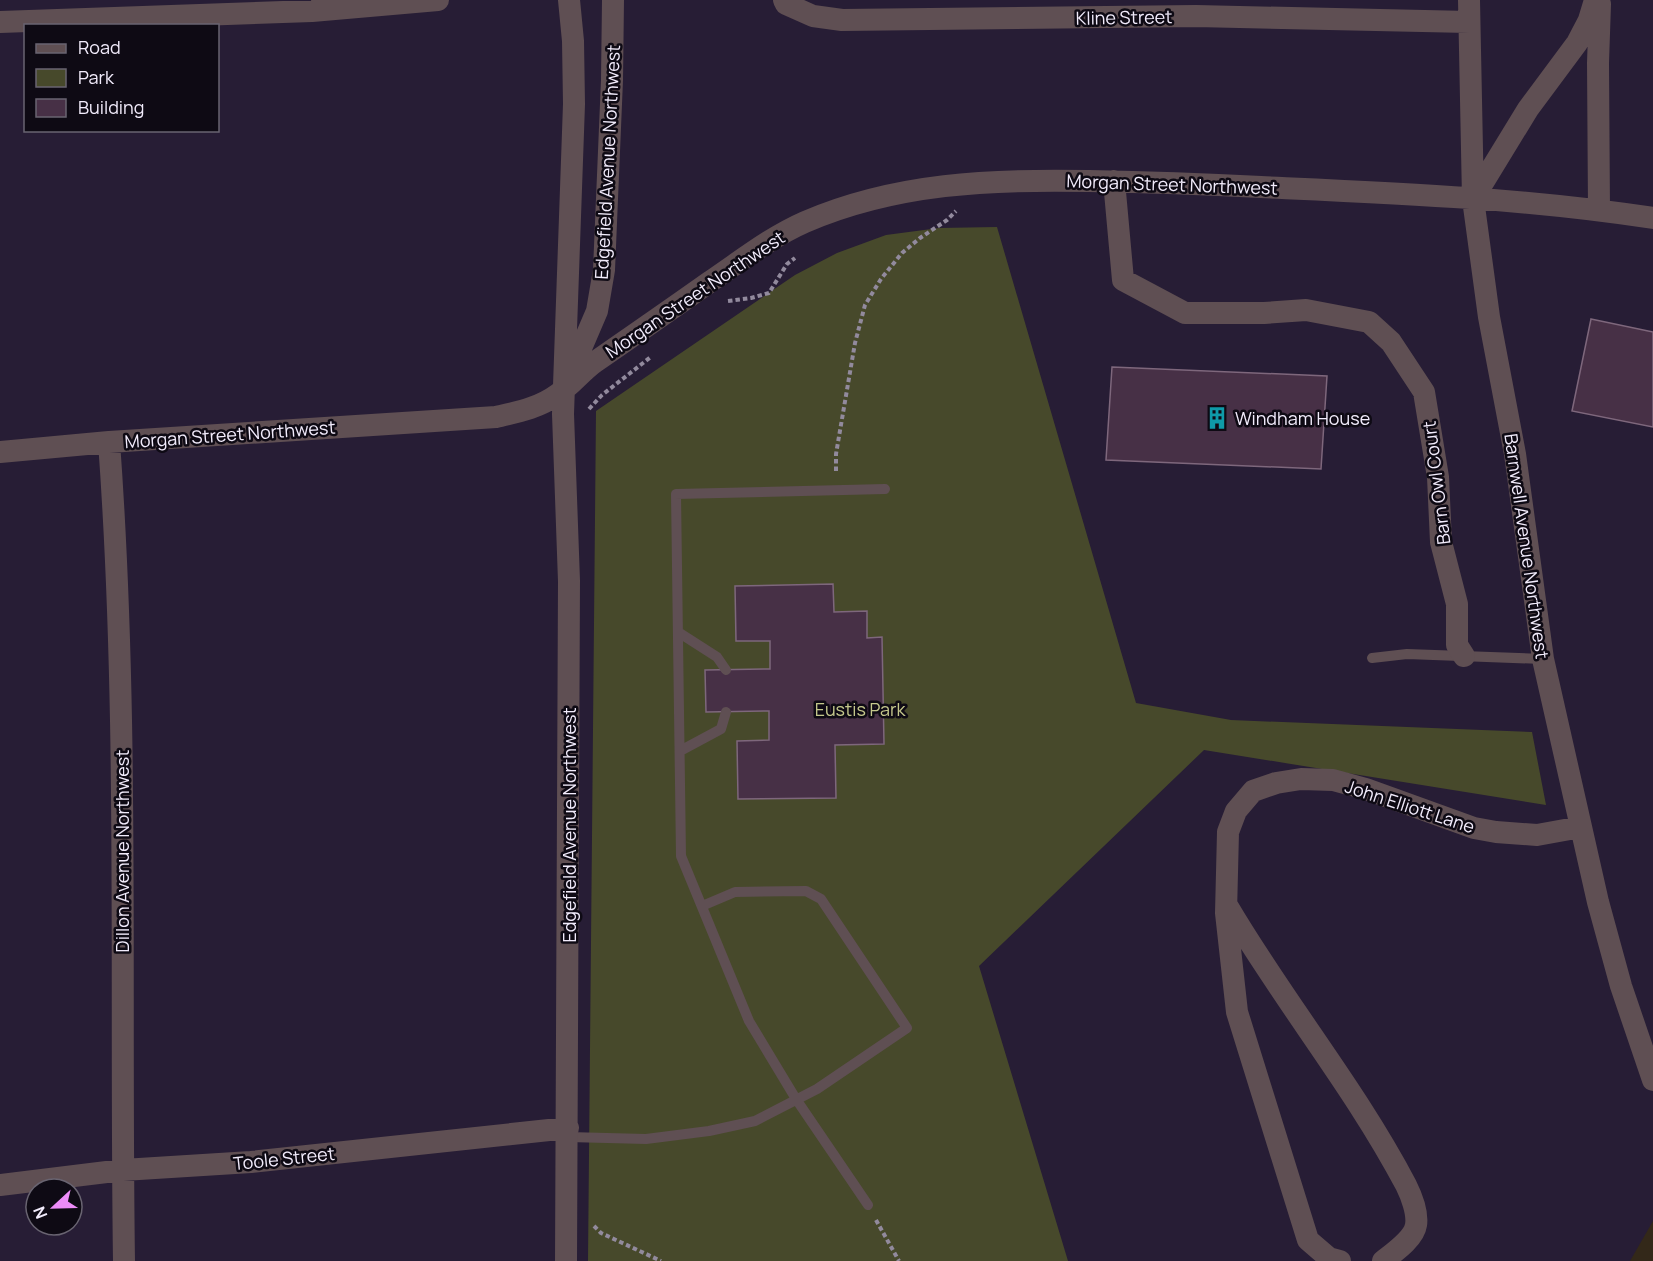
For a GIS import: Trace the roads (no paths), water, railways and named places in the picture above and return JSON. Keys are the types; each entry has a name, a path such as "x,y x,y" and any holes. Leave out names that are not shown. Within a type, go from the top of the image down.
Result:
{"street":[{"path":"0,22 312,11 438,0"},
{"name":"Edgefield Avenue Northwest","path":"566,1261 569,581 563,414 574,104 573,41 568,0"},
{"name":"Edgefield Avenue Northwest","path":"564,389 597,311 604,270 613,0"},
{"name":"Kline Street","path":"784,0 786,4 813,16 842,20 1197,8 1469,11"},
{"path":"1473,199 1528,109 1577,43 1589,20 1595,0"},
{"path":"1599,210 1600,0"},
{"name":"Barnwell Avenue Northwest","path":"1469,11 1473,199 1489,317 1515,454 1543,659 1598,902 1621,986 1653,1080"},
{"name":"Morgan Street Northwest","path":"0,452 109,442 496,417 531,410 559,394 589,366 769,240 804,222 832,212 880,198 930,188 981,182 1032,180 1114,181 1539,203 1653,218"},
{"name":"Barn Owl Court","path":"1114,181 1123,280 1185,314 1306,310 1369,322 1390,342 1424,392 1438,477 1441,542 1457,604 1457,645 1464,656"},
{"name":"Dillon Avenue Northwest","path":"109,442 115,516 120,664 124,1261"},
{"name":"John Elliott Lane","path":"1340,1261 1329,1258 1308,1240 1238,1012 1226,903 1228,832 1236,811 1253,791 1276,783 1301,779 1333,780 1366,789 1474,828 1537,835 1581,827"},
{"path":"1226,903 1359,1106 1407,1186 1413,1203 1416,1226 1406,1242 1383,1261"},
{"name":"Toole Street","path":"0,1185 123,1170 251,1162 568,1132"}],"lane":[{"path":"868,1205 796,1099 749,1021 681,856 676,494 885,489"},
{"path":"678,632 717,657 726,670"},
{"path":"1372,658 1407,654 1543,659"},
{"path":"680,751 721,729 726,712"},
{"path":"568,1132 646,1138 709,1131 755,1121 817,1089 907,1028 821,899 806,891 735,892 702,906"}],"place":[{"name":"Windham House","path":"1217,418"}],"park label":[{"name":"Eustis Park","path":"860,709"}]}
